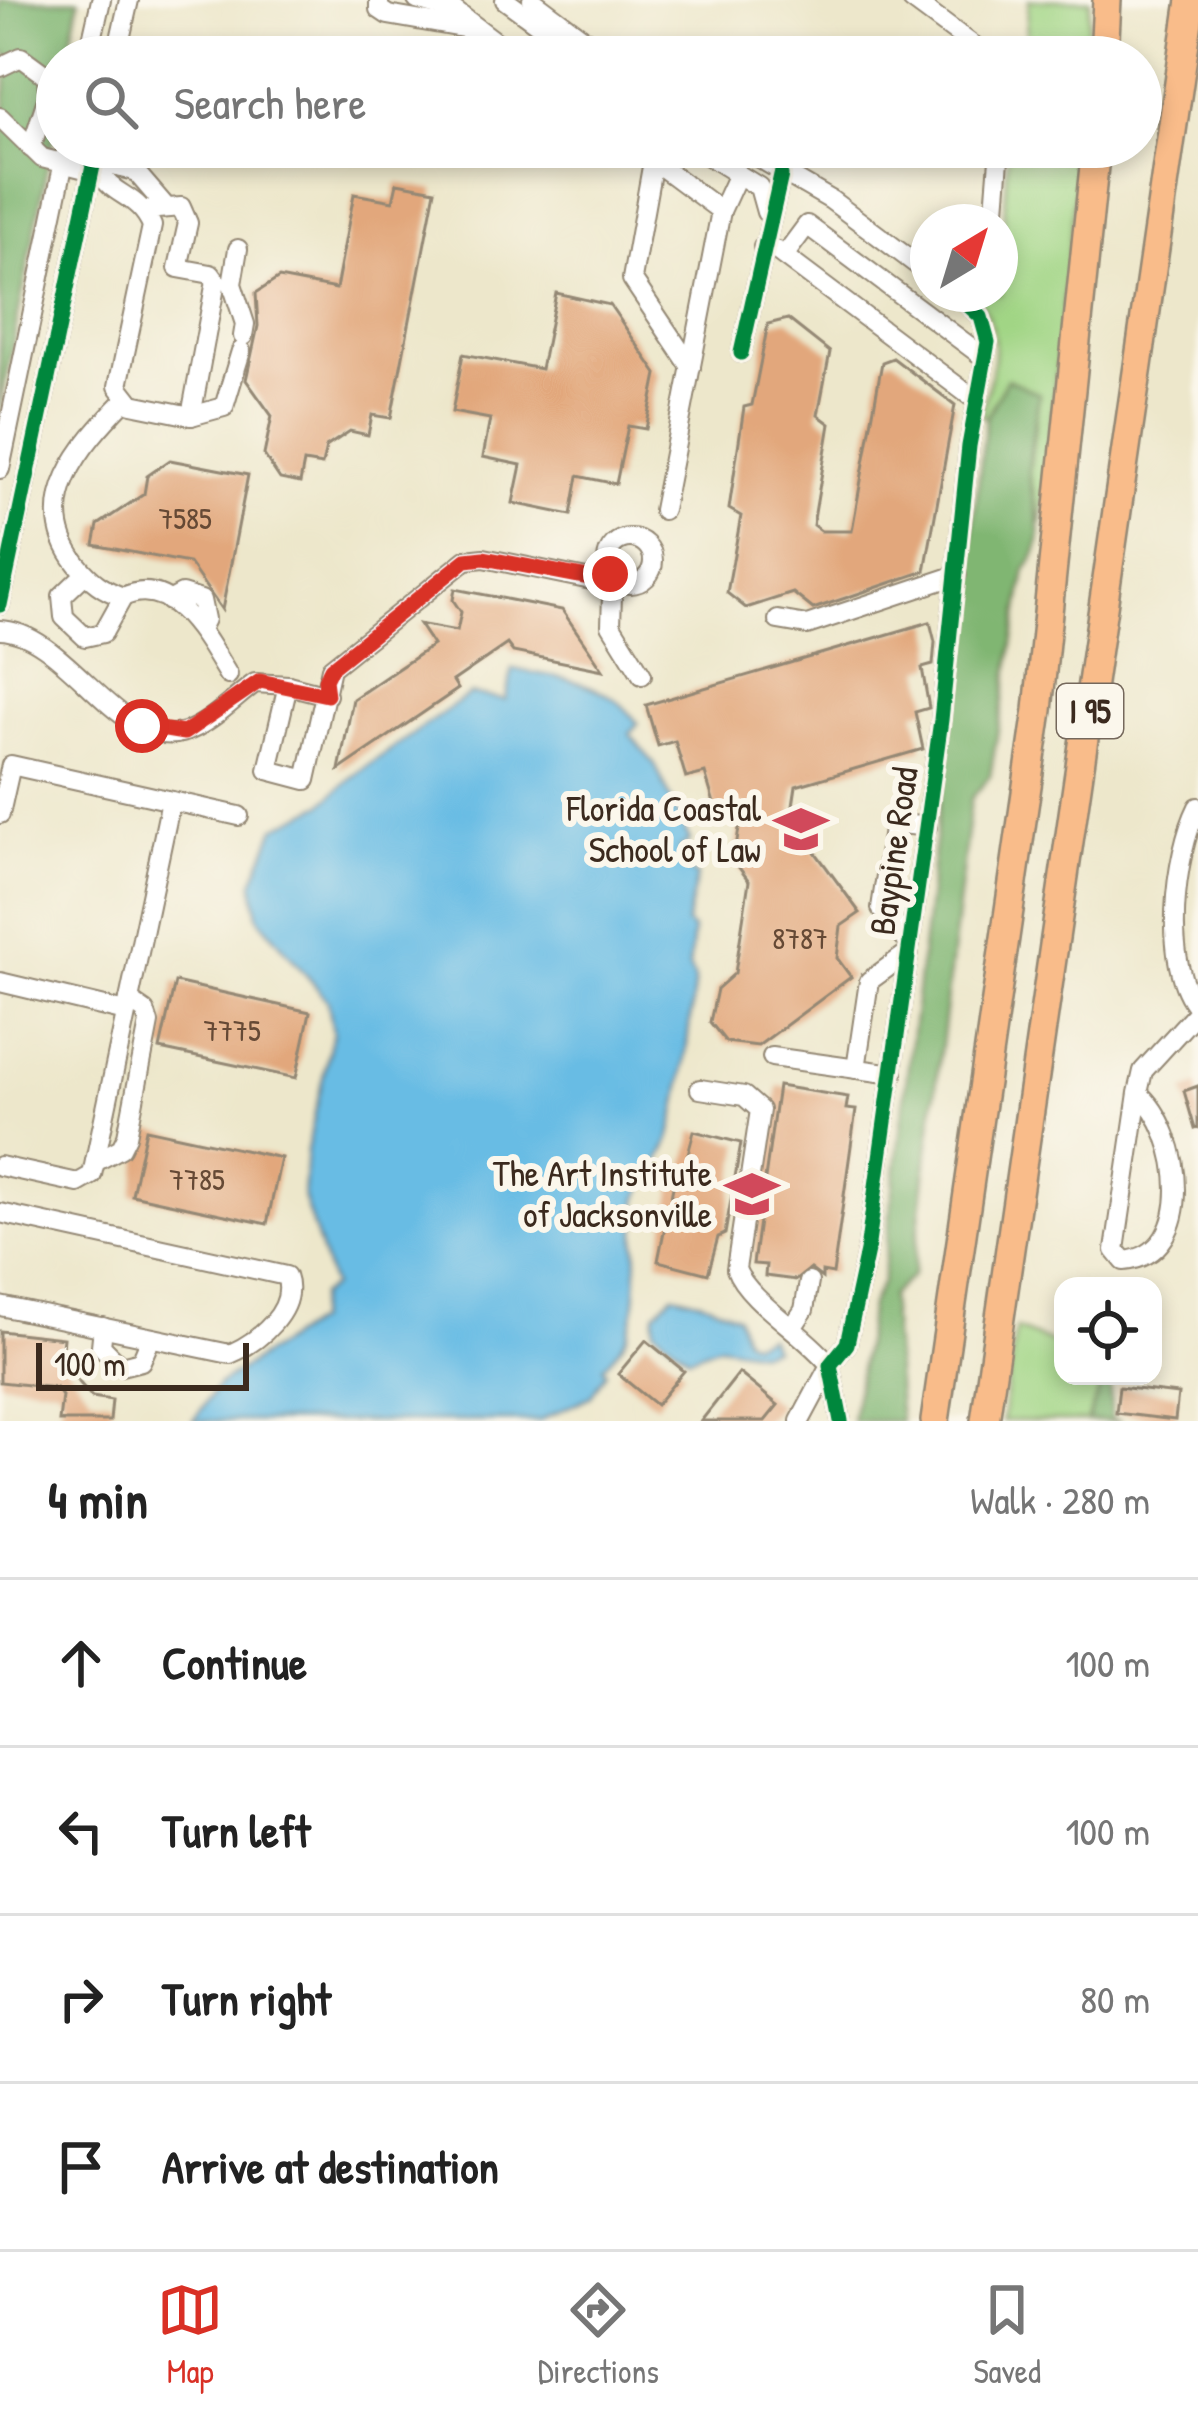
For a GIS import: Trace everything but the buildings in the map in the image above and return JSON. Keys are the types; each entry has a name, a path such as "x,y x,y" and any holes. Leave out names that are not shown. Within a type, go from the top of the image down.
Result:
{"highway":[{"path":"1105,36 1107,0"},
{"name":"I 95","path":"985,1421 1191,0"},
{"name":"I 95","path":"935,1421 1038,710 1094,168"}],"street":[{"path":"93,36 101,0"},
{"path":"121,36 129,0"},
{"path":"379,0 379,9 388,15 480,31"},
{"path":"417,0 452,10 487,36"},
{"path":"506,0 555,36"},
{"path":"532,0 580,36"},
{"path":"912,0 961,36"},
{"path":"0,67 21,57 36,68"},
{"path":"0,117 36,149"},
{"path":"31,148 36,133"},
{"path":"0,469 63,168"},
{"path":"88,168 146,210 152,226 118,386 125,400 191,416 224,406 245,324 232,284 238,249"},
{"path":"0,605 96,168"},
{"path":"96,172 103,168"},
{"path":"117,168 143,178 166,207"},
{"path":"652,168 632,279 691,367"},
{"path":"662,168 721,212"},
{"path":"725,168 764,194 768,225"},
{"path":"744,168 757,175 782,175"},
{"path":"772,168 831,200 910,259"},
{"path":"995,204 998,168"},
{"path":"741,353 782,175"},
{"path":"663,509 721,212 737,176"},
{"path":"130,196 143,178"},
{"path":"146,210 182,207 188,216 178,268 211,274 216,281 191,416"},
{"path":"784,256 807,225 985,358"},
{"path":"764,247 784,256 977,401"},
{"name":"Baypine Road","path":"800,1421 847,1344 867,1251 927,827 933,690 958,575 985,358 987,327 973,312"},
{"path":"125,400 90,436 66,473 56,506 58,533 85,574 103,590 123,597 150,591 169,601 200,629 228,675"},
{"path":"288,685 268,770 307,780 331,668 466,560 484,558 611,583 611,625 642,675"},
{"path":"85,574 62,596 64,617 85,637 103,634 123,597"},
{"path":"778,620 807,625 958,575"},
{"path":"0,630 44,644 129,719 165,734 194,728 255,683 327,695"},
{"path":"0,814 11,765 239,816"},
{"path":"0,1166 83,1183 94,1162 171,801"},
{"path":"1138,1093 1167,1130 1181,1171 1172,1233 1143,1260 1124,1261 1115,1250 1138,1093 1143,1071 1198,1010 1181,980 1177,869 1197,811"},
{"path":"856,1069 869,982 910,948 880,908 894,823 927,827"},
{"path":"0,982 128,1006"},
{"path":"772,1057 893,1074"},
{"path":"700,1089 744,1096 760,1110 731,1276 794,1325 830,1365 841,1421"},
{"path":"0,1214 286,1276 285,1309 238,1351 224,1354 0,1306"},
{"path":"794,1325 804,1310 809,1282"},
{"path":"103,1327 105,1354 121,1366 140,1360 151,1338"}],"green space":[{"path":"0,0 79,0 72,36 36,36 36,168 47,168 0,409 0,177 9,55 0,52"},
{"path":"1029,0 1090,0 1087,36 1026,36"},
{"path":"1007,168 1077,168 1041,524 1029,472 1039,394 1007,379 986,418 981,415 994,352 985,312 1018,312 1018,204 1005,204"},
{"path":"1007,379 1039,394 1029,470 1040,533 1026,570 990,776 971,799 913,1275 890,1296 900,1421 852,1421 870,1305 882,1282 986,418"},
{"path":"1016,1329 1054,1344 1054,1385 1101,1385 1087,1421 1002,1421"},
{"path":"1101,1385 1110,1385 1111,1419 1121,1421 1087,1421"}],"water":[{"path":"513,669 584,684 627,710 638,724 630,734 655,765 690,841 680,848 678,863 697,876 686,924 693,930 689,968 695,979 682,1078 671,1136 637,1205 636,1295 626,1338 603,1367 606,1372 591,1396 539,1421 193,1421 219,1384 315,1321 319,1296 332,1286 303,1196 307,1150 333,1032 328,1001 258,917 253,882 275,828 323,804 352,777 470,694 505,700"},
{"path":"673,1294 737,1316 744,1338 752,1342 768,1336 773,1348 760,1352 719,1345 689,1357 654,1329 655,1313"}],"cycle path":[{"path":"0,605 93,168"},
{"path":"741,353 781,175"},
{"path":"841,1421 830,1365 847,1344 867,1251 941,720 969,446 988,342 976,312"}],"place":[{"name":"Florida Coastal School of Law","path":"801,829"},
{"name":"The Art Institute of Jacksonville","path":"752,1194"}],"route":[{"path":"142,726 165,734 184,733 260,681 327,695 325,680 331,668 448,569 466,560 484,558 594,579 607,587 615,580 610,574"}]}
